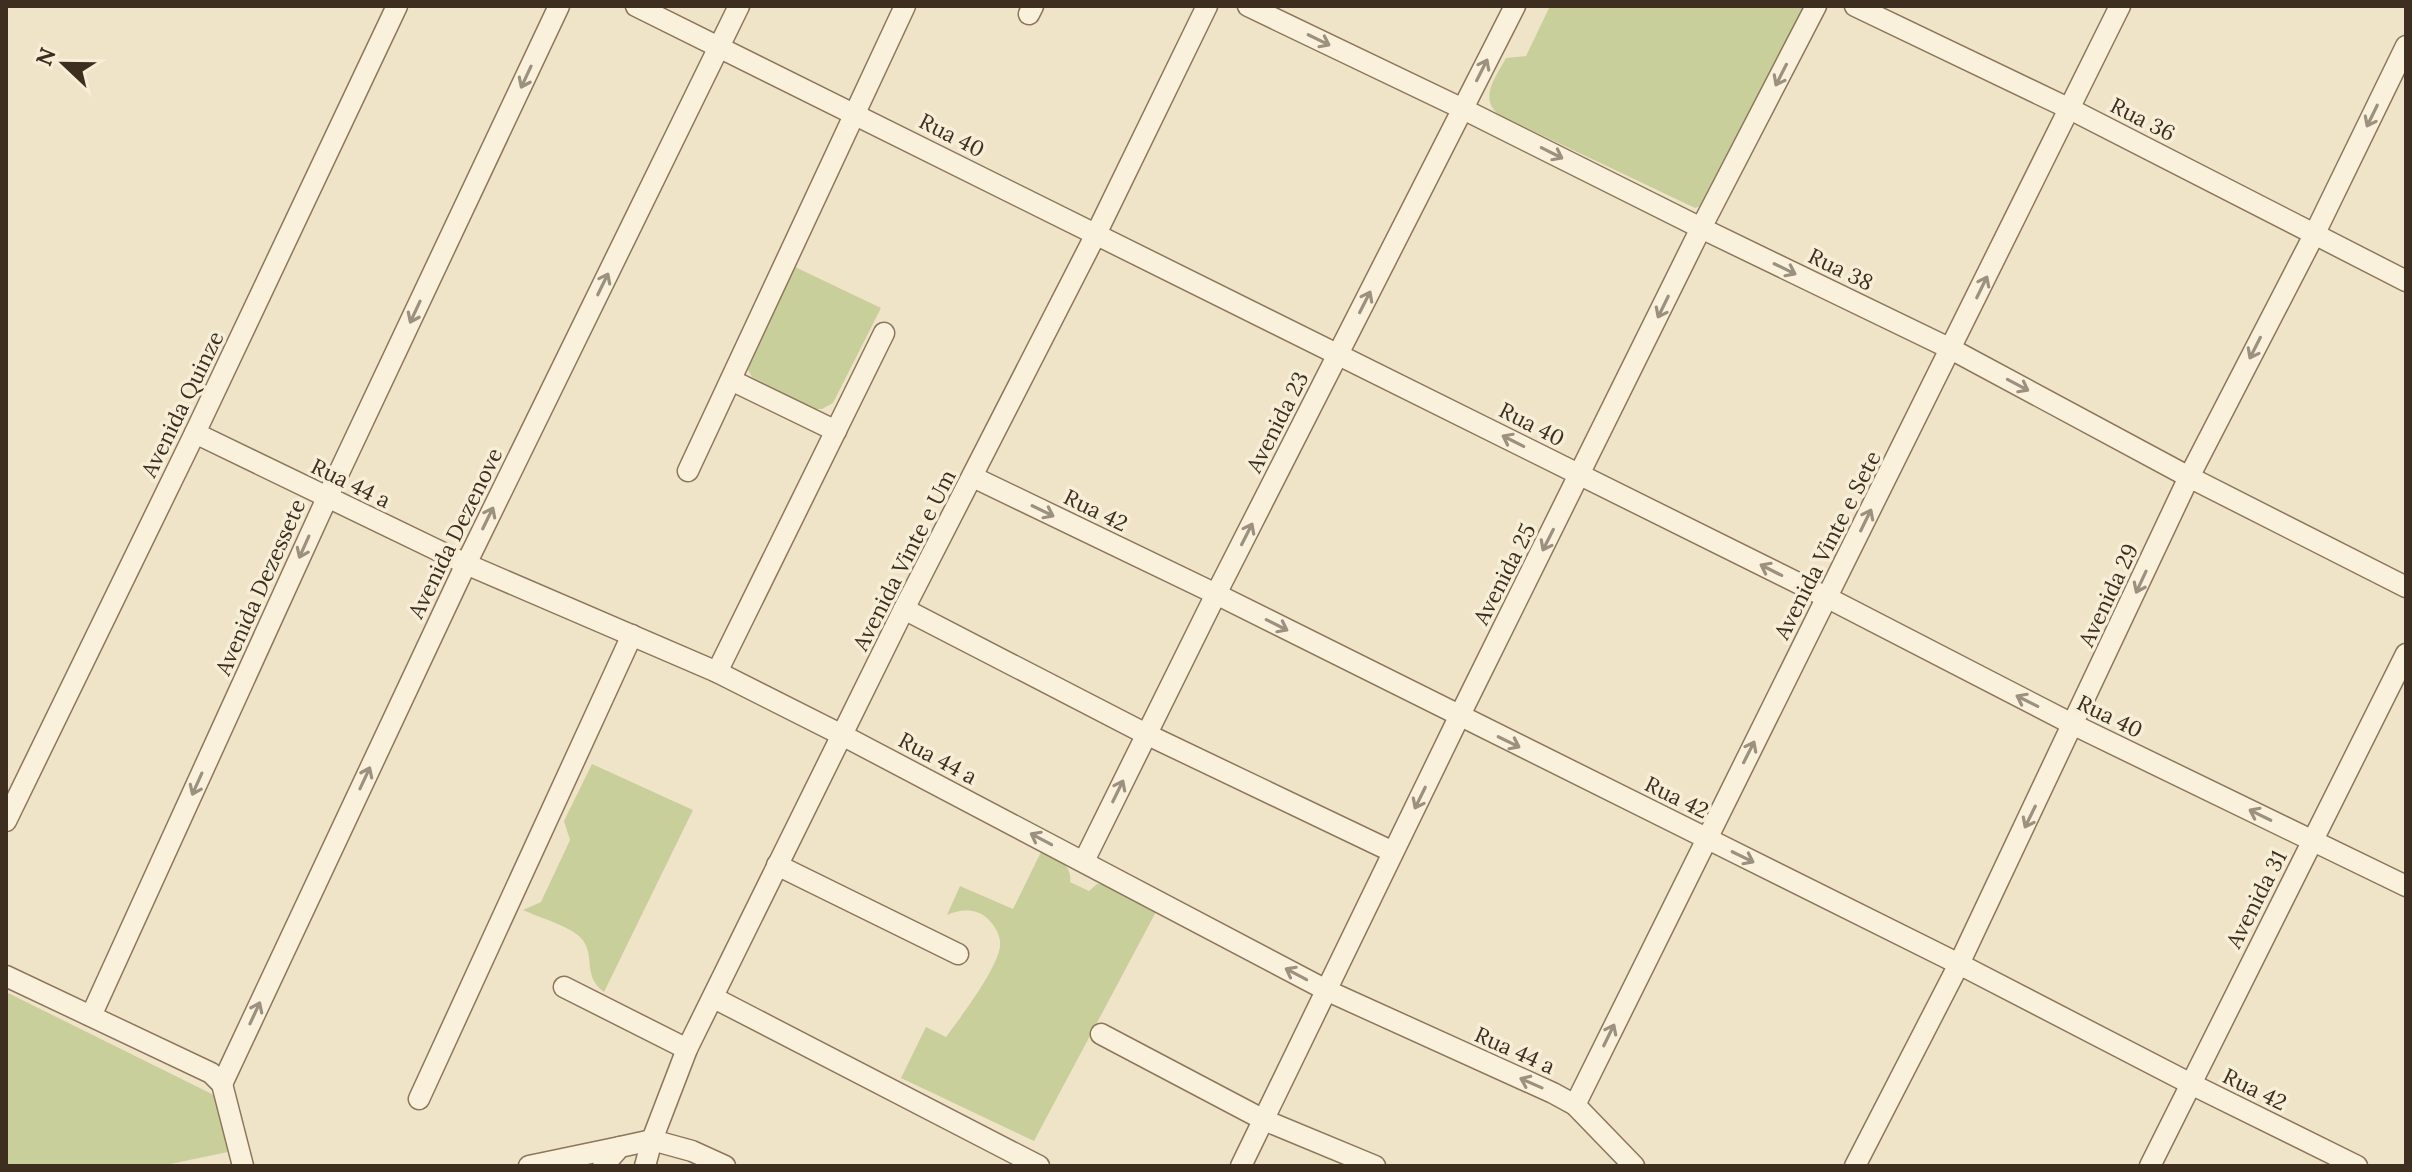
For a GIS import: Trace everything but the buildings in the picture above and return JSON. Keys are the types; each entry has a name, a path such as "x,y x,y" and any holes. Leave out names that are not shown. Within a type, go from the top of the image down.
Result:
{"street":[{"name":"Avenida Quinze","path":"6,821 195,433 397,6"},
{"name":"Avenida Dezessete","path":"91,1016 327,498 559,6"},
{"name":"Rua 40","path":"636,6 1828,598 2074,725 2406,886"},
{"name":"Avenida Dezenove","path":"222,1084 466,564 739,6"},
{"path":"688,471 905,6"},
{"name":"Avenida Vinte e Um","path":"645,1166 687,1049 1207,6"},
{"name":"Rua 38","path":"1248,6 1951,349 2189,477 2406,587"},
{"name":"Avenida 23","path":"1084,861 1515,6"},
{"name":"Avenida 25","path":"1241,1166 1701,228 1816,6"},
{"name":"Rua 36","path":"1855,6 2070,109 2406,281"},
{"name":"Avenida Vinte e Sete","path":"1575,1105 2120,6"},
{"name":"Avenida 29","path":"1855,1166 1959,964 2189,477 2315,233 2406,46"},
{"path":"717,672 884,333"},
{"path":"731,380 836,431"},
{"name":"Rua 44 a","path":"195,433 466,564 717,672 1328,991 1553,1093 1575,1105 1634,1166"},
{"name":"Rua 42","path":"973,477 1216,594 2357,1166"},
{"path":"904,609 1146,734 1393,852"},
{"path":"419,1099 632,635"},
{"name":"Avenida 31","path":"2150,1166 2406,654"},
{"path":"777,865 958,954"},
{"path":"6,976 211,1073 222,1084 243,1166"},
{"path":"564,987 687,1049"},
{"path":"714,998 1039,1166"},
{"path":"1101,1034 1264,1120 1375,1166"},
{"path":"529,1166 652,1140 692,1151 725,1166"},
{"path":"603,1166 620,1147"}],"green space":[{"path":"1550,6 1806,6 1705,205 1695,208 1499,115 1493,108 1489,95 1491,87 1506,58 1526,56"},
{"path":"793,266 881,308 833,403 822,409 815,409 752,377 748,370 748,362"},
{"path":"592,764 693,810 604,992 593,979 588,950 580,937 561,925 523,910 541,902 570,840 564,821"},
{"path":"1041,852 1066,866 1070,882 1089,891 1097,884 1107,885 1157,910 1034,1141 901,1078 926,1027 946,1037 978,993 998,955 1000,939 988,919 968,911 947,915 960,886 1013,909"},
{"path":"6,992 220,1098 228,1152 161,1166 6,1166"}]}
